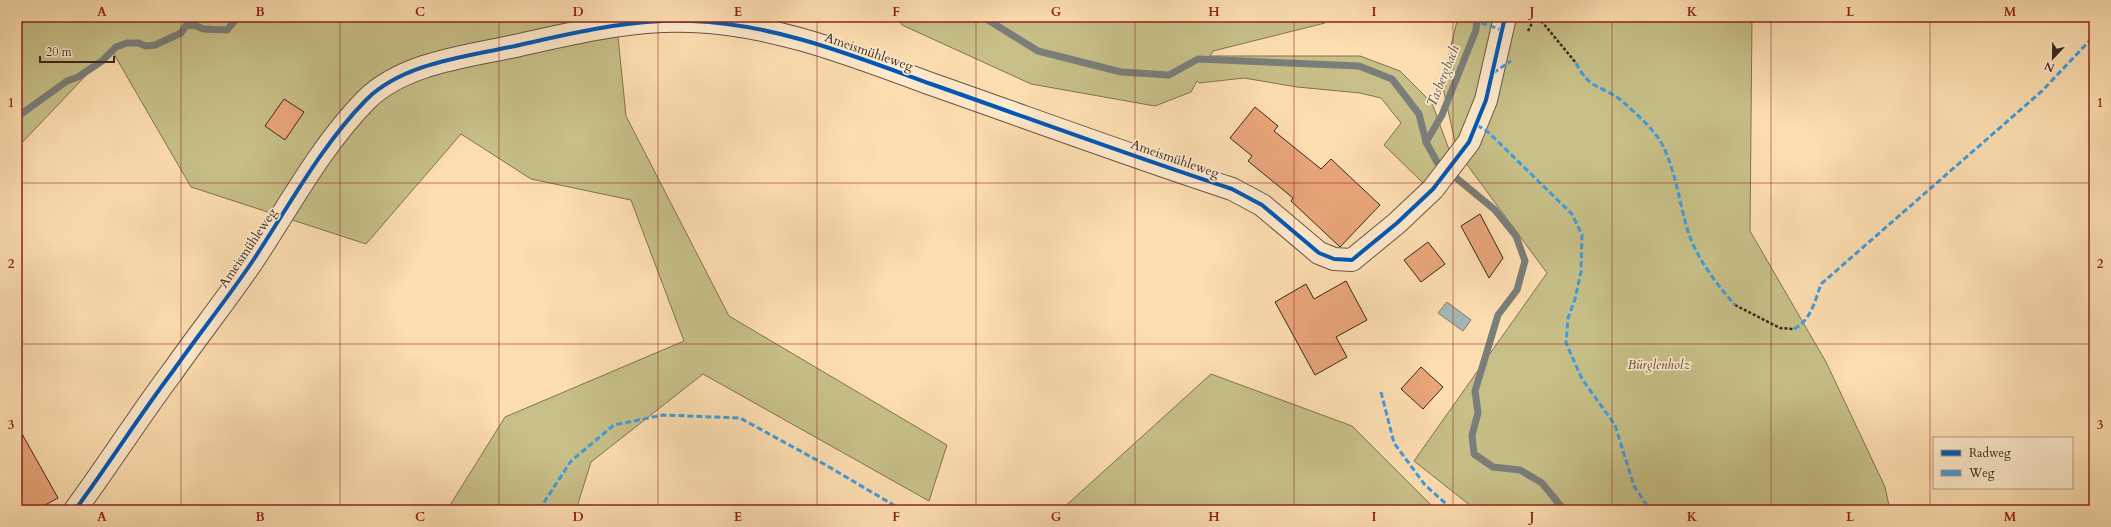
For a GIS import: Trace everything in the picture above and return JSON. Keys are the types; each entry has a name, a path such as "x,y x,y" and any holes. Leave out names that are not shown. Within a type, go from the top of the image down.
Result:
{"street":[{"name":"Ameismühleweg","path":"75,510 170,373 250,265 313,170 353,116 368,99 394,81 412,72 467,56 603,27 650,22 709,22 760,29 853,56 1232,189 1262,205 1319,253 1334,259 1352,260 1397,223 1432,189 1469,142 1486,100 1505,17"}],"path":[{"path":"1538,17 1576,63"},
{"path":"1735,305 1780,328 1794,329"}],"green space":[{"path":"17,17 616,17 626,116 729,316 947,445 929,501 703,374 591,462 576,510 447,510 505,417 684,341 631,200 531,179 461,134 366,244 191,187 111,49 17,148"},
{"path":"897,17 1326,17 1325,23 1213,51 1210,56 1360,56 1400,71 1432,103 1452,158 1431,183 1423,183 1384,145 1401,123 1381,98 1360,93 1297,87 1244,78 1199,83 1197,81 1191,92 1155,106 1031,84 902,25"},
{"name":"Bürglenholz","path":"1458,17 1752,17 1750,231 1826,362 1885,487 1890,510 1476,510 1414,461 1547,273 1457,151 1442,83"},
{"path":"1211,374 1352,426 1436,510 1061,510"}],"shaded area":[{"path":"1447,302 1471,320 1463,331 1438,313"}],"building":[{"path":"284,99 304,112 285,140 265,126"},
{"path":"1255,107 1278,126 1274,131 1321,169 1331,159 1380,205 1340,247 1291,201 1293,198 1248,161 1252,156 1230,138"},
{"path":"1480,214 1503,258 1489,278 1461,226"},
{"path":"1428,242 1445,264 1421,282 1404,260"},
{"path":"1346,281 1367,320 1336,337 1347,357 1315,375 1275,302 1306,284 1314,299"},
{"path":"1421,367 1443,387 1423,409 1401,389"},
{"path":"17,425 58,498 36,510 17,510"}],"waterway":[{"path":"17,117 67,81 78,77 102,61 116,47 127,43 138,43 146,46 155,45 181,33 186,26 194,25 203,29 227,30 238,17"},
{"path":"983,17 1038,51 1121,72 1169,75 1198,59 1359,66 1392,79 1419,114 1426,142 1437,162 1495,210 1516,236 1525,261 1517,290 1498,315 1475,391 1478,413 1472,435 1474,454 1493,467 1520,470 1542,483 1564,510"},
{"name":"Tasbergbach","path":"1426,142 1442,115 1476,30 1477,17"}],"marked path":[{"path":"1464,17 1502,30"},
{"path":"1794,329 1805,321 1812,310 1821,284 2042,91 2094,36"},
{"path":"1493,73 1511,61"},
{"path":"1576,63 1581,72 1591,83 1622,101 1656,135 1668,157 1686,225 1698,255 1722,290 1735,305"},
{"path":"1477,125 1488,132 1572,214 1582,235 1581,272 1575,299 1568,318 1566,343 1582,379 1615,425 1634,486 1650,510"},
{"path":"1381,392 1394,443 1425,485 1453,510"},
{"path":"539,510 571,461 614,425 663,415 740,418 824,464 902,510"}],"cycle path":[{"path":"75,510 160,388 242,276 305,178 349,118 366,100 381,88 397,78 415,70 453,59 578,32 623,24 692,21 723,23 754,28 814,43 1119,151 1232,189 1262,205 1319,253 1334,259 1352,260 1397,223 1433,189 1469,142 1486,100 1505,17"}]}
